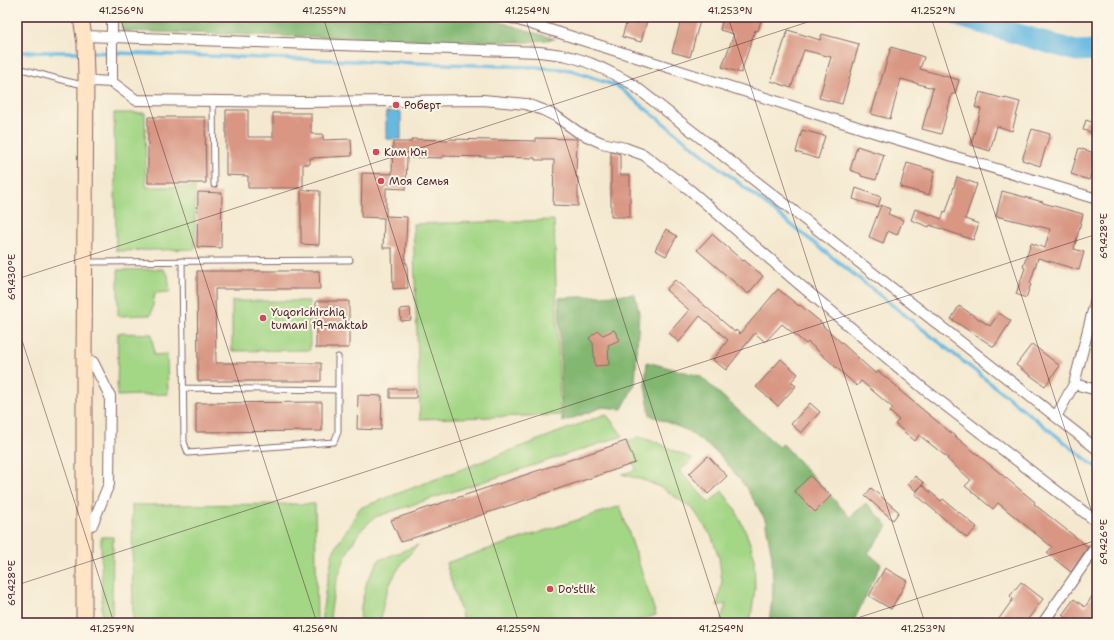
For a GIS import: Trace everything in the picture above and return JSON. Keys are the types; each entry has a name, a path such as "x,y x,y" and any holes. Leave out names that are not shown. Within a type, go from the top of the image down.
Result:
{"main road":[{"path":"81,17 89,40"},
{"path":"89,17 93,262 93,623"},
{"path":"84,623 84,378 90,82"}],"street":[{"path":"112,17 112,82"},
{"path":"509,17 886,136 1097,199"},
{"path":"89,40 112,37 539,52 567,56 593,64 612,72 632,84 1097,449"},
{"path":"90,82 112,82 136,100 303,102 483,100 526,104 543,110 578,132 602,143 625,148 644,155 690,190 924,389 1097,522"},
{"path":"1056,417 1074,384 1097,295"},
{"path":"1074,384 1097,390"},
{"path":"1043,623 1097,545"}],"lane":[{"path":"17,68 40,73 62,81 90,82"},
{"path":"213,100 214,185"},
{"path":"93,262 350,260"},
{"path":"182,261 184,442 188,453 334,442 338,432 338,357"},
{"path":"183,388 338,390"}],"green space":[{"path":"120,17 484,17 555,39 528,42 450,41 122,31"},
{"path":"114,113 145,113 146,187 195,187 195,249 116,251"},
{"path":"554,220 560,415 420,419 413,224"},
{"path":"163,269 168,275 170,292 155,293 151,315 118,316 118,270"},
{"path":"635,294 639,313 635,384 622,409 603,407 562,422 559,298"},
{"path":"232,301 309,301 310,350 232,351"},
{"path":"118,333 152,334 154,355 167,354 168,394 117,396"},
{"path":"647,362 700,376 779,447 783,444 850,517 866,503 888,526 868,553 881,564 853,623 769,623 773,592 772,557 765,519 745,486 719,454 688,431 650,415 645,385"},
{"path":"606,414 623,436 375,517 363,528 350,548 339,573 333,599 330,623 321,623 333,552 360,508"},
{"path":"639,437 658,443 693,459 680,471 709,503 722,491 734,507 746,532 754,555 755,589 749,623 720,623 726,604 717,606 722,582 719,558 712,537 693,509 662,488 646,481 622,474 636,470 626,441"},
{"path":"315,504 317,623 133,623 132,505"},
{"name":"Do'stlik","path":"620,506 656,615 630,623 464,623 446,563"},
{"path":"101,537 113,537 112,623 102,623"},
{"path":"418,545 403,562 387,590 381,623 360,623 361,606 367,581 379,560"}],"water":[{"path":"386,112 401,112 401,139 386,139"}],"building":[{"path":"628,17 648,17 641,42 622,37"},
{"path":"682,17 701,17 690,57 672,52"},
{"path":"723,17 762,17 758,31 755,30 741,73 722,67 734,34 720,30"},
{"path":"788,30 820,40 822,34 859,44 842,104 819,98 831,57 804,50 791,88 771,81"},
{"path":"891,47 924,57 920,69 959,80 955,94 952,94 941,134 922,129 933,88 901,79 890,119 871,114"},
{"path":"980,92 1020,102 1012,131 997,126 990,151 971,145 981,109 975,107"},
{"path":"226,110 248,110 248,137 273,137 273,113 311,113 311,134 323,134 323,140 351,139 352,156 310,158 310,164 303,164 303,188 248,188 248,176 226,175"},
{"path":"148,117 205,117 206,183 148,183"},
{"path":"1086,120 1097,124 1097,134 1083,130"},
{"path":"1032,129 1050,134 1040,166 1022,160"},
{"path":"802,130 825,136 818,159 796,152"},
{"path":"536,138 577,139 576,177 578,177 578,206 553,205 554,160 535,160 535,158 442,156 442,158 407,157 406,189 386,188 386,216 407,217 405,263 407,263 408,288 393,289 392,248 383,248 384,218 361,217 362,173 392,174 393,142 411,142 412,139 536,141"},
{"path":"857,146 884,155 876,180 861,176 861,174 850,170"},
{"path":"1079,148 1097,154 1089,180 1071,174"},
{"path":"611,152 620,154 620,175 630,175 630,217 611,217"},
{"path":"907,163 935,171 929,195 900,187"},
{"path":"957,177 977,184 965,219 979,224 973,240 911,220 915,209 942,219 944,211 946,212"},
{"path":"856,188 881,197 878,207 853,199"},
{"path":"301,190 320,191 319,245 301,244"},
{"path":"1002,191 1083,214 1074,249 1084,252 1079,270 1038,258 1026,298 1016,294 1025,268 1023,267 1031,243 1045,248 1050,229 996,216"},
{"path":"198,192 222,193 221,248 197,247"},
{"path":"881,205 890,209 888,214 903,220 897,235 888,231 883,243 869,237"},
{"path":"666,229 677,236 666,256 655,250"},
{"path":"712,234 763,276 748,294 697,250"},
{"path":"197,271 319,271 320,289 215,289 216,363 321,363 321,381 198,381"},
{"path":"675,280 735,332 736,330 740,334 778,289 799,306 800,305 823,324 822,325 876,374 878,371 1035,502 1034,504 1088,547 1071,572 1047,553 1052,547 998,503 993,509 965,486 971,480 947,459 948,458 919,435 915,441 895,424 899,420 890,412 893,408 861,381 857,386 808,342 806,344 782,324 765,342 755,333 726,370 713,360 728,340 700,316 679,342 669,333 689,310 666,290"},
{"path":"316,301 349,301 349,348 316,348"},
{"path":"959,306 990,326 999,313 1011,321 994,347 951,319"},
{"path":"410,308 411,320 401,321 400,309"},
{"path":"614,330 620,340 608,345 609,365 595,366 593,343 589,338 598,331 603,335"},
{"path":"1032,344 1060,366 1045,386 1016,365"},
{"path":"781,359 798,374 791,382 796,386 778,406 756,387"},
{"path":"390,389 416,389 416,398 390,398"},
{"path":"358,395 382,396 381,430 357,429"},
{"path":"322,402 322,431 196,432 196,403"},
{"path":"810,403 820,412 801,433 791,424"},
{"path":"626,441 635,463 401,542 391,520"},
{"path":"708,456 727,476 708,494 689,474"},
{"path":"810,476 831,496 815,512 794,491"},
{"path":"915,476 924,483 916,491 908,484"},
{"path":"922,485 941,501 943,499 977,527 967,538 915,494"},
{"path":"871,488 899,512 893,520 865,496"},
{"path":"885,568 907,581 891,609 869,596"},
{"path":"1021,582 1043,599 1025,623 996,623 1013,599 1010,596"},
{"path":"1097,589 1097,623 1073,623 1062,615 1074,599 1085,607"}],"waterway":[{"path":"960,17 1076,51 1097,50"},
{"path":"17,52 82,52"},
{"path":"88,52 533,67 570,70 617,86 1097,468"}],"place":[{"name":"Роберт","path":"396,105"},
{"name":"Ким Юн","path":"376,152"},
{"name":"Моя Семья","path":"381,181"},
{"name":"Yuqorichirchiq tumani 19-maktab","path":"263,318"},
{"name":"Do'stlik","path":"550,589"}]}
